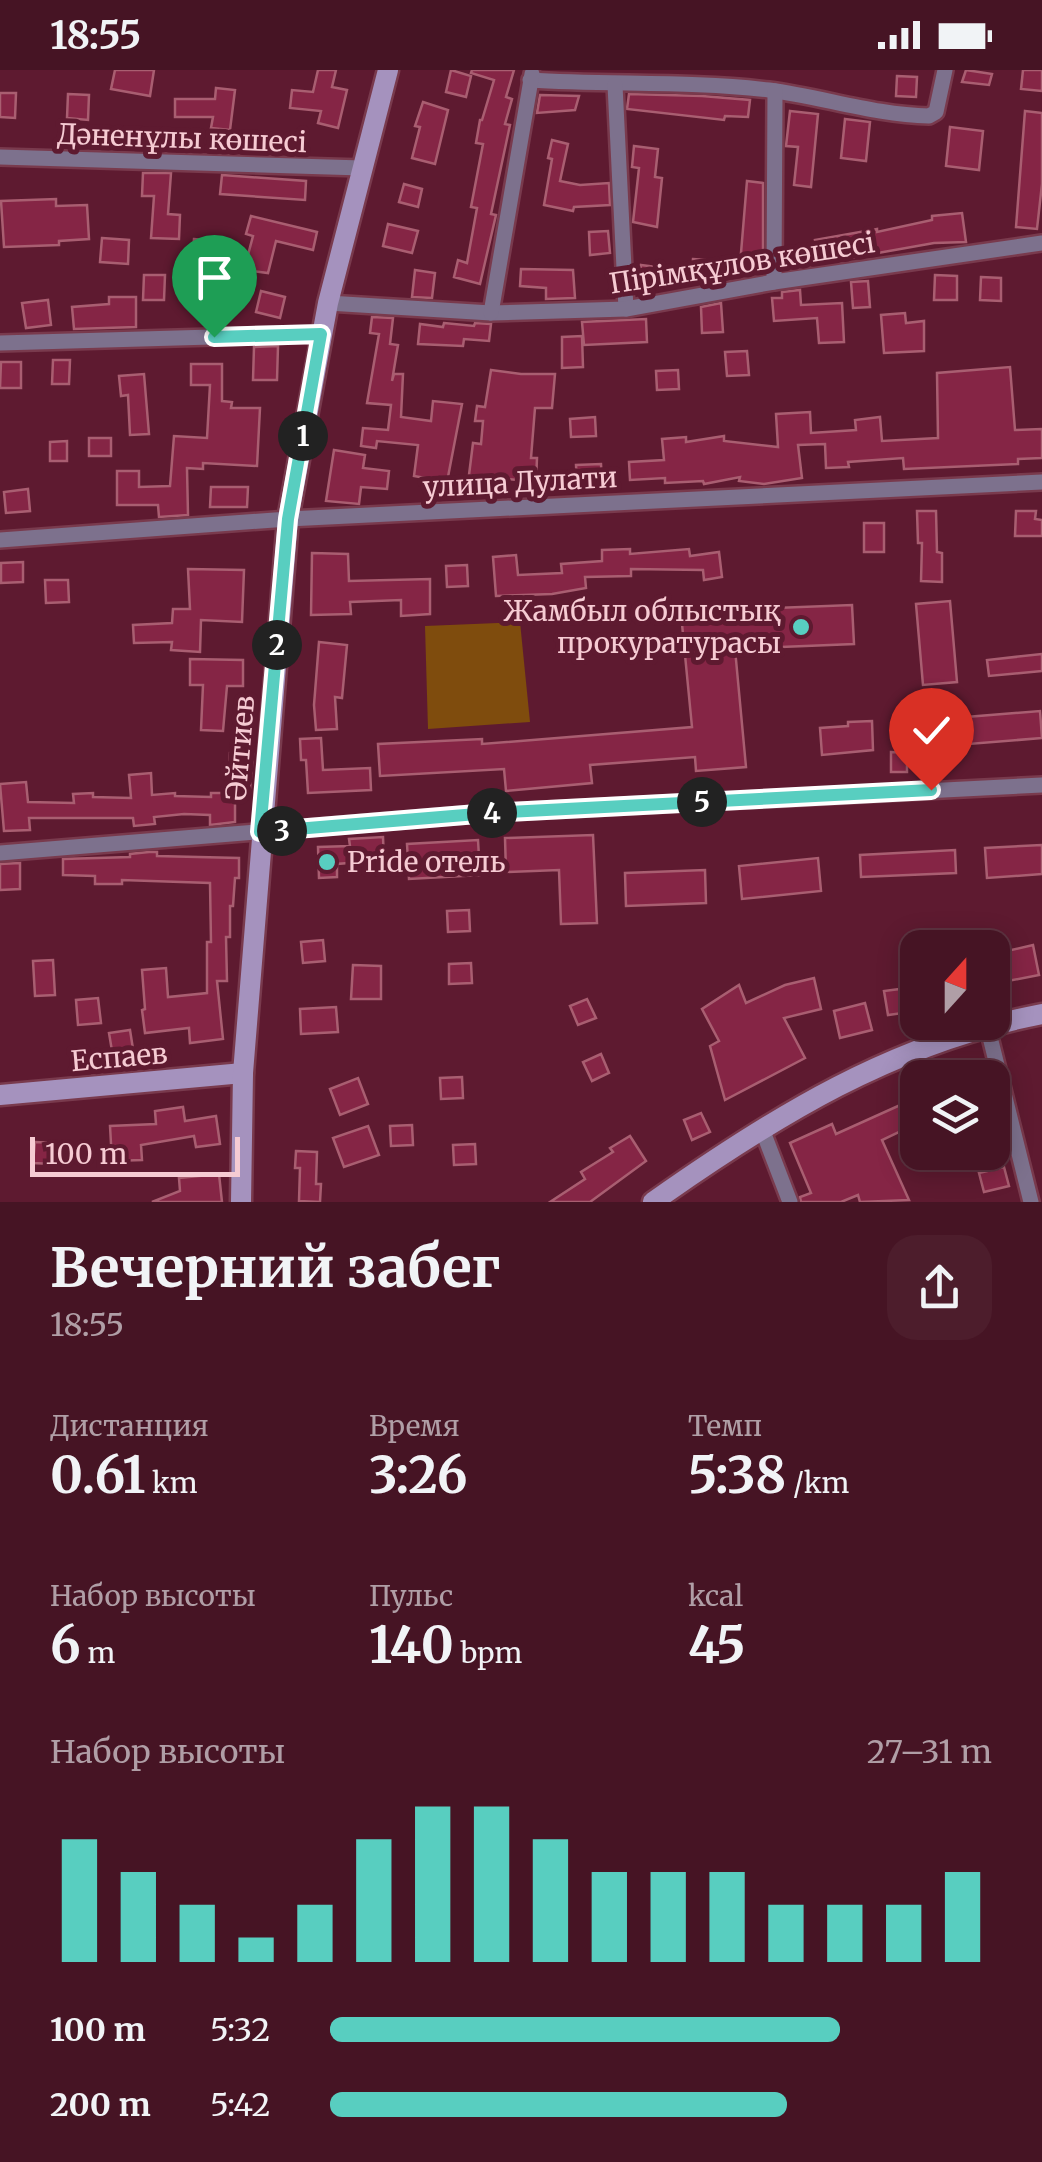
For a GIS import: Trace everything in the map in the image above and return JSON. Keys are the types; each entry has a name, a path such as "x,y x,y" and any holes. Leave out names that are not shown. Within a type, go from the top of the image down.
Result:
{"street":[{"name":"Әйтиев","path":"241,1202 243,1073 288,519 321,334 388,70"},
{"path":"491,313 531,75 615,85 663,82 775,91 929,116 936,112 946,70"},
{"path":"615,85 626,309"},
{"path":"774,282 775,91"},
{"name":"Дәненұлы көшесі","path":"0,157 362,168"},
{"name":"Пірімқұлов көшесі","path":"328,303 491,313 626,309 774,282 1042,242"},
{"path":"0,344 321,334"},
{"name":"улица Дулати","path":"0,540 288,519 1042,482"},
{"path":"0,853 489,813 1042,785"},
{"path":"1010,1020 1042,1014"},
{"path":"652,1202 835,1085 940,1040"},
{"path":"991,1040 1031,1202"},
{"name":"Еспаев","path":"0,1095 243,1073"},
{"path":"762,1130 790,1202"}],"shaded area":[{"path":"520,622 530,722 428,729 425,626"}],"building":[{"path":"115,70 154,70 150,96 111,89"},
{"path":"318,70 336,70 332,87 347,90 338,128 318,123 321,111 290,108 292,90 313,92"},
{"path":"451,70 471,76 466,97 446,92"},
{"path":"514,70 506,97 512,99 505,124 510,125 491,214 496,215 480,284 454,277 458,260 467,263 477,208 471,207 483,144 476,143 494,80 471,73"},
{"path":"966,70 992,74 989,85 962,82"},
{"path":"1023,70 1042,70 1042,91 1021,89"},
{"path":"897,76 917,77 916,97 896,96"},
{"path":"216,88 235,90 230,130 211,128 213,117 175,117 175,99 215,99"},
{"path":"0,93 16,93 15,118 0,117"},
{"path":"68,94 89,95 88,120 67,118"},
{"path":"629,94 750,100 748,117 725,116 724,120 627,109"},
{"path":"540,95 579,96 575,110 537,113"},
{"path":"423,102 448,110 435,164 412,158 420,127 415,126"},
{"path":"790,111 818,114 811,187 794,185 798,147 786,146"},
{"path":"1025,111 1042,113 1042,184 1037,229 1016,227"},
{"path":"845,119 870,122 866,161 841,158"},
{"path":"950,127 983,131 979,170 946,166"},
{"path":"552,140 568,144 560,181 580,185 609,183 610,205 574,207 573,211 544,205"},
{"path":"634,146 658,149 655,177 662,178 657,227 633,222 639,168 632,167"},
{"path":"143,173 171,173 168,214 180,215 179,239 151,238 154,196 142,196"},
{"path":"222,175 306,181 305,200 220,194"},
{"path":"747,181 763,183 763,267 740,265"},
{"path":"404,184 422,189 418,207 399,202"},
{"path":"56,199 56,206 87,205 89,239 59,241 59,245 4,247 1,201"},
{"path":"962,213 966,242 934,243 788,269 785,251 816,245 815,240 877,232 932,220 932,216"},
{"path":"251,216 317,232 313,250 276,241 268,273 244,270 253,236 246,234"},
{"path":"388,224 418,231 412,253 383,246"},
{"path":"608,231 610,253 590,255 589,232"},
{"path":"102,238 129,240 128,264 100,262"},
{"path":"194,239 214,241 211,266 192,263"},
{"path":"693,259 717,261 715,281 691,280"},
{"path":"641,265 665,268 662,288 638,286"},
{"path":"521,269 573,270 575,298 546,299 546,288 520,286"},
{"path":"415,270 435,273 432,298 412,297"},
{"path":"144,275 165,275 164,300 143,300"},
{"path":"935,275 957,276 957,300 934,300"},
{"path":"981,277 1001,278 1001,301 980,300"},
{"path":"868,281 870,307 853,308 851,282"},
{"path":"193,284 214,284 213,310 192,309"},
{"path":"800,290 801,305 842,303 844,342 819,343 817,318 774,321 772,298 782,298 782,292"},
{"path":"261,291 285,297 280,318 256,312"},
{"path":"109,297 136,297 136,327 74,329 72,307 109,304"},
{"path":"48,300 51,325 26,328 22,303"},
{"path":"721,303 723,332 702,333 701,307"},
{"path":"905,313 906,323 924,321 924,351 884,353 881,315"},
{"path":"372,317 393,318 390,344 398,345 392,381 394,374 403,374 401,417 431,421 433,401 462,404 447,482 414,476 418,445 377,441 376,448 361,446 363,428 388,430 391,405 367,403 379,334 370,333"},
{"path":"646,319 647,342 584,345 582,322"},
{"path":"444,323 491,324 489,341 464,339 463,346 418,344 420,324 443,327"},
{"path":"582,336 583,367 562,368 562,337"},
{"path":"278,346 277,380 253,380 254,347"},
{"path":"747,351 749,375 727,376 725,352"},
{"path":"53,360 70,360 69,384 52,384"},
{"path":"1,362 21,362 21,388 0,388"},
{"path":"191,364 222,364 222,401 232,402 231,408 260,408 257,466 203,463 203,469 187,468 188,515 159,517 158,505 117,505 117,471 139,471 139,487 170,486 174,436 207,438 210,385 191,385"},
{"path":"1010,367 1015,430 1042,429 1042,458 1018,459 1018,464 904,469 903,458 848,462 849,467 826,468 825,444 798,445 802,478 764,484 739,481 740,477 704,484 665,483 665,478 630,480 629,462 664,460 662,439 686,437 686,442 724,436 724,441 778,447 776,414 810,412 811,433 856,430 855,420 880,417 882,441 938,438 937,373"},
{"path":"491,370 555,374 552,408 535,408 531,458 537,458 536,482 469,475 473,443 481,444 483,421 475,421 477,406 485,407"},
{"path":"678,370 679,389 657,390 656,371"},
{"path":"144,374 149,434 130,435 128,395 121,396 119,376"},
{"path":"595,417 596,436 571,437 570,419"},
{"path":"89,438 111,438 111,456 89,456"},
{"path":"67,441 67,461 50,461 50,442"},
{"path":"334,450 365,455 363,468 389,471 387,489 361,487 359,504 326,501"},
{"path":"601,464 602,482 577,483 576,465"},
{"path":"211,487 248,487 247,507 210,507"},
{"path":"28,489 30,511 6,513 4,492"},
{"path":"917,511 936,511 942,582 921,581 922,543 918,543"},
{"path":"1016,511 1036,511 1035,519 1042,520 1042,536 1015,536"},
{"path":"864,523 884,523 884,552 864,552"},
{"path":"630,549 630,554 689,549 690,556 719,552 722,577 704,580 703,570 631,569 631,576 585,577 586,588 496,596 493,557 516,555 518,575 562,573 561,564 602,561 602,550"},
{"path":"312,553 348,554 349,581 430,579 430,614 401,616 401,600 350,602 351,614 311,615"},
{"path":"23,562 23,582 1,583 1,563"},
{"path":"467,565 468,586 447,587 446,566"},
{"path":"188,569 244,570 242,622 201,620 200,652 171,650 172,642 134,643 133,625 172,623 173,609 190,609"},
{"path":"45,580 68,580 69,602 46,603"},
{"path":"950,601 957,682 923,685 916,604"},
{"path":"852,605 854,644 735,649 746,767 696,771 695,757 590,765 592,783 506,791 504,769 380,776 378,744 482,739 482,744 692,727 682,624 749,618 748,609"},
{"path":"319,642 347,645 342,698 335,697 337,729 316,730"},
{"path":"1042,654 1042,671 989,676 987,660"},
{"path":"190,659 243,660 243,686 227,686 223,731 201,730 203,685 190,685"},
{"path":"1040,711 1042,738 944,746 942,719"},
{"path":"872,721 873,750 822,755 820,728"},
{"path":"321,738 323,770 370,768 371,790 308,793 300,739"},
{"path":"891,752 907,753 907,772 891,772"},
{"path":"230,753 253,754 250,788 228,788"},
{"path":"151,773 152,795 211,797 211,793 235,793 235,822 210,825 210,815 184,814 154,817 155,824 134,826 133,818 29,818 30,830 4,831 0,784 26,782 28,802 74,803 73,794 131,798 129,775"},
{"path":"593,835 597,923 561,924 559,870 506,872 505,838"},
{"path":"383,837 384,860 337,864 337,877 319,878 318,847 350,846 349,839"},
{"path":"478,840 480,875 409,879 407,844"},
{"path":"1042,845 1042,874 987,878 985,848"},
{"path":"955,850 956,873 861,877 860,855"},
{"path":"157,852 157,856 239,858 239,878 235,878 230,906 230,937 226,937 227,981 217,981 223,1039 190,1043 189,1028 145,1033 142,1010 142,970 166,968 168,997 207,993 210,883 122,880 122,884 95,884 95,876 63,875 63,859"},
{"path":"818,858 821,891 742,899 739,866"},
{"path":"20,863 20,889 0,890 0,864"},
{"path":"705,870 706,903 626,906 625,873"},
{"path":"469,910 470,931 448,932 447,911"},
{"path":"323,940 325,961 303,963 301,942"},
{"path":"1033,945 1039,975 1010,981 1010,950"},
{"path":"53,960 55,995 35,996 33,961"},
{"path":"471,963 472,983 449,984 449,964"},
{"path":"353,965 381,966 381,999 351,999"},
{"path":"814,978 821,1009 784,1018 805,1058 725,1100 710,1046 719,1041 702,1009 739,985 746,1003 785,985"},
{"path":"900,989 900,1013 888,1015 884,991"},
{"path":"98,998 101,1023 78,1025 76,1000"},
{"path":"587,999 596,1018 578,1025 570,1006"},
{"path":"865,1003 872,1030 840,1038 834,1011"},
{"path":"336,1007 338,1032 301,1034 300,1009"},
{"path":"130,1030 133,1049 112,1051 109,1033"},
{"path":"601,1054 609,1073 592,1081 583,1062"},
{"path":"462,1077 463,1098 441,1099 440,1078"},
{"path":"358,1078 368,1104 340,1115 330,1089"},
{"path":"900,1105 900,1132 882,1140 909,1200 860,1202 858,1195 841,1202 801,1202 800,1197 811,1193 790,1143 832,1124 836,1134"},
{"path":"183,1107 185,1121 216,1116 220,1144 196,1147 194,1136 141,1145 142,1160 112,1161 110,1126 156,1124 155,1111"},
{"path":"701,1113 710,1132 692,1140 684,1120"},
{"path":"412,1125 413,1145 391,1146 390,1126"},
{"path":"368,1126 379,1155 344,1167 333,1138"},
{"path":"630,1136 646,1161 590,1202 550,1202 585,1179 581,1172"},
{"path":"35,1142 54,1143 53,1164 33,1163"},
{"path":"475,1144 476,1164 454,1165 453,1145"},
{"path":"296,1151 317,1152 320,1202 299,1201"},
{"path":"1005,1170 1009,1186 984,1192 979,1173"},
{"path":"219,1174 222,1202 152,1202 180,1191 179,1178"}],"place":[{"name":"Жамбыл облыстық прокуратурасы","path":"801,627"},
{"name":"Pride отель","path":"327,862"}],"route":[{"path":"214,337 321,334 288,519 260,832 489,813 931,790"}]}
